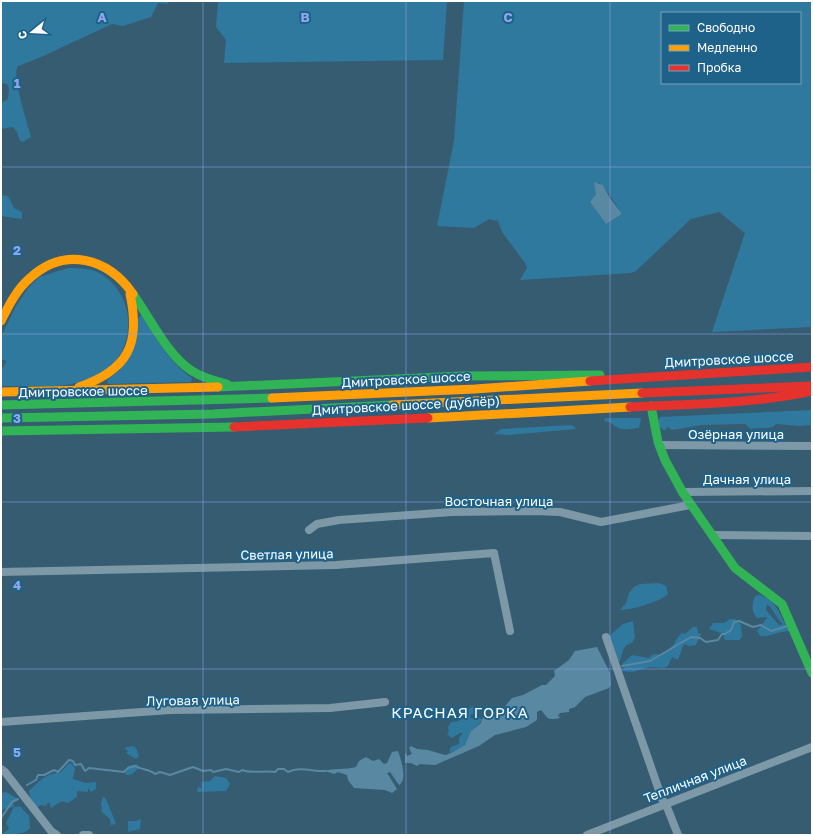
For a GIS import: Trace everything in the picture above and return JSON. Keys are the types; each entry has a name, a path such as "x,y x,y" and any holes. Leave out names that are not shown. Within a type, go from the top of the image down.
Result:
{"main road":[{"path":"1,321 15,294 24,281 42,268 68,258 84,259 100,264 118,275 129,288 180,362 200,376 238,387"},
{"path":"63,392 91,384 105,378 118,368 126,358 133,344 136,329 135,308 129,288"},
{"name":"Дмитровское шоссе","path":"1,405 213,401 475,389 812,367"},
{"name":"Дмитровское шоссе (дублёр)","path":"1,392 63,392 238,387 463,376 592,375 652,377"},
{"name":"Дмитровское шоссе","path":"1,418 120,418 760,387 812,386"},
{"name":"Дмитровское шоссе (дублёр)","path":"1,431 46,432 263,426 747,401 784,397 812,391"},
{"path":"651,406 652,420 660,445 682,492 738,571 770,592 782,604 812,672"},
{"path":"1,439 46,432"}],"street":[{"name":"Озёрная улица","path":"660,445 812,446"},
{"name":"Дачная улица","path":"682,492 812,491"},
{"name":"Восточная улица","path":"309,530 317,524 340,520 452,512 554,512 601,522 690,505"},
{"path":"713,535 812,536"},
{"name":"Светлая улица","path":"1,572 336,565 494,554 510,631"},
{"path":"606,637 662,799 666,803 678,835"},
{"name":"Луговая улица","path":"1,722 170,710 330,708 385,702"},
{"name":"Тепличная улица","path":"587,835 812,747"},
{"path":"1,769 55,834"},
{"path":"83,835 89,835"}],"shaded area":[{"path":"1,1 170,1 167,4 158,3 151,17 123,26 112,24 39,58 18,66 16,71 18,89 31,137 23,142 20,141 17,132 13,127 1,129 1,103 8,99 9,89 7,84 1,83"},
{"path":"218,1 447,1 443,60 224,63 226,40 216,27"},
{"path":"464,1 812,1 812,327 712,332 745,233 719,212 691,219 636,271 631,273 520,280 527,268 525,263 502,232 498,221 489,219 474,228 437,226 454,141","holes":["598,182 622,214 606,224 590,202 596,194"]},
{"path":"594,182 603,185 610,198 622,214 606,224 590,202 596,194"},
{"path":"1,195 8,196 14,208 22,212 22,219 1,216"},
{"path":"68,268 95,271 108,279 118,291 125,304 128,318 128,333 124,347 116,360 105,371 82,382 68,385 41,387 1,386 1,370 7,361 1,359 1,337 16,306 28,288 39,277"},
{"path":"142,315 158,341 176,365 192,378 191,382 108,384 107,380 120,370 139,317"},
{"path":"812,410 812,425 799,426 776,424 773,427 751,429 745,424 702,425 672,430 668,427 664,431 655,425 660,417"},
{"path":"605,418 641,418 639,428 621,429 604,421"},
{"path":"572,425 576,429 508,435 494,434 501,429"},
{"path":"659,583 666,586 668,594 664,597 645,605 620,610 626,603 629,593 634,587 640,584"},
{"path":"760,595 772,602 791,631 768,636 760,636 757,631 767,618 757,618 755,616 753,602 755,596","holes":["767,604 779,620 783,624 779,625 766,610"]},
{"path":"730,619 735,619 741,625 742,637 739,640 725,640 722,632 709,629 713,623 724,623"},
{"path":"633,621 635,637 632,643 625,647 620,661 616,660 608,637 623,624"},
{"path":"693,627 697,627 698,633 701,634 696,645 689,646 685,644 678,660 672,657 668,666 664,668 650,667 632,672 620,671 624,669 622,664 632,655 649,658 652,655 657,654 661,656 673,646 677,638 682,633 685,634"},
{"path":"597,647 610,673 611,685 609,688 585,697 575,707 569,709 569,712 560,713 558,715 560,718 549,718 541,710 537,712 537,720 526,727 495,735 479,746 435,765 420,764 417,766 411,763 405,763 405,752 407,756 412,754 409,748 411,746 417,749 428,750 445,755 465,745 471,731 481,723 483,717 491,718 501,710 505,710 506,705 512,698 523,695 542,685 546,685 555,676 554,671 569,660 575,651"},
{"path":"471,707 476,707 477,715 471,714 470,717 472,719 480,718 483,720 471,731 467,742 462,748 449,753 451,747 459,744 459,738 463,733 460,733 452,738 447,734 449,731 448,727 451,722 459,721 456,717 466,720 464,714"},
{"path":"133,746 136,748 139,756 136,759 126,753 128,751 124,748"},
{"path":"398,751 403,770 403,779 399,785 390,772 387,773 397,789 392,793 385,790 354,788 348,780 347,775 338,772 334,774 325,771 356,767 359,761 366,757 373,761 379,759 384,764 387,763 392,752"},
{"path":"69,763 75,768 73,779 86,783 96,782 96,789 91,792 88,788 88,792 77,791 77,797 68,803 62,801 51,808 49,802 45,806 41,805 36,808 30,798 29,791 39,781 47,776 60,773"},
{"path":"137,764 140,767 132,774 125,774 128,766"},
{"path":"215,776 226,778 230,784 226,791 197,792 198,787 202,788 201,782 210,781"},
{"path":"6,792 18,799 13,800 14,807 4,809 1,812 1,793"},
{"path":"103,796 106,799 116,824 111,825 110,819 101,811"},
{"path":"20,806 29,816 30,828 21,833 1,835 9,829 6,823 14,807"},
{"path":"141,819 140,829 128,832 128,821 136,821"}],"waterway":[{"path":"622,666 650,661 691,637 700,638 706,642 718,640 722,634 725,634 731,630 734,622 739,621 753,627 761,625 771,631 788,626"},
{"path":"27,785 36,780 38,775 44,775 54,770 58,772 69,760 73,761 75,765 81,764 85,771 89,768 124,772 128,768 135,766 155,774 160,772 170,775 193,767 203,771 211,770 213,772 226,769 239,772 242,770 250,772 275,772 278,769 284,769 288,772 297,769 326,771"},
{"path":"1,818 12,802 18,799"}],"traffic: fast":[{"path":"133,294 167,346 183,364 200,376 227,384"},
{"path":"218,387 463,376 600,375"},
{"path":"1,405 272,398"},
{"path":"1,418 213,414 392,405"},
{"path":"651,406 658,442 665,460 683,493 735,568 782,604 812,673"},
{"path":"1,431 234,427"}],"traffic: slow":[{"path":"1,321 25,282 43,268 57,262 85,260 99,265 111,272 123,282 133,294"},
{"path":"79,387 96,380 109,372 120,363 127,353 132,341 134,327 130,294"},
{"path":"272,398 475,389 590,381"},
{"path":"1,392 218,387"},
{"path":"392,405 642,393"},
{"path":"428,418 630,407"}],"traffic: jam":[{"path":"590,381 812,367"},
{"path":"642,393 812,386"},
{"path":"630,407 767,399 812,391"},
{"path":"234,427 428,418"}],"district":[{"name":"КРАСНАЯ ГОРКА","path":"460,713"}]}
